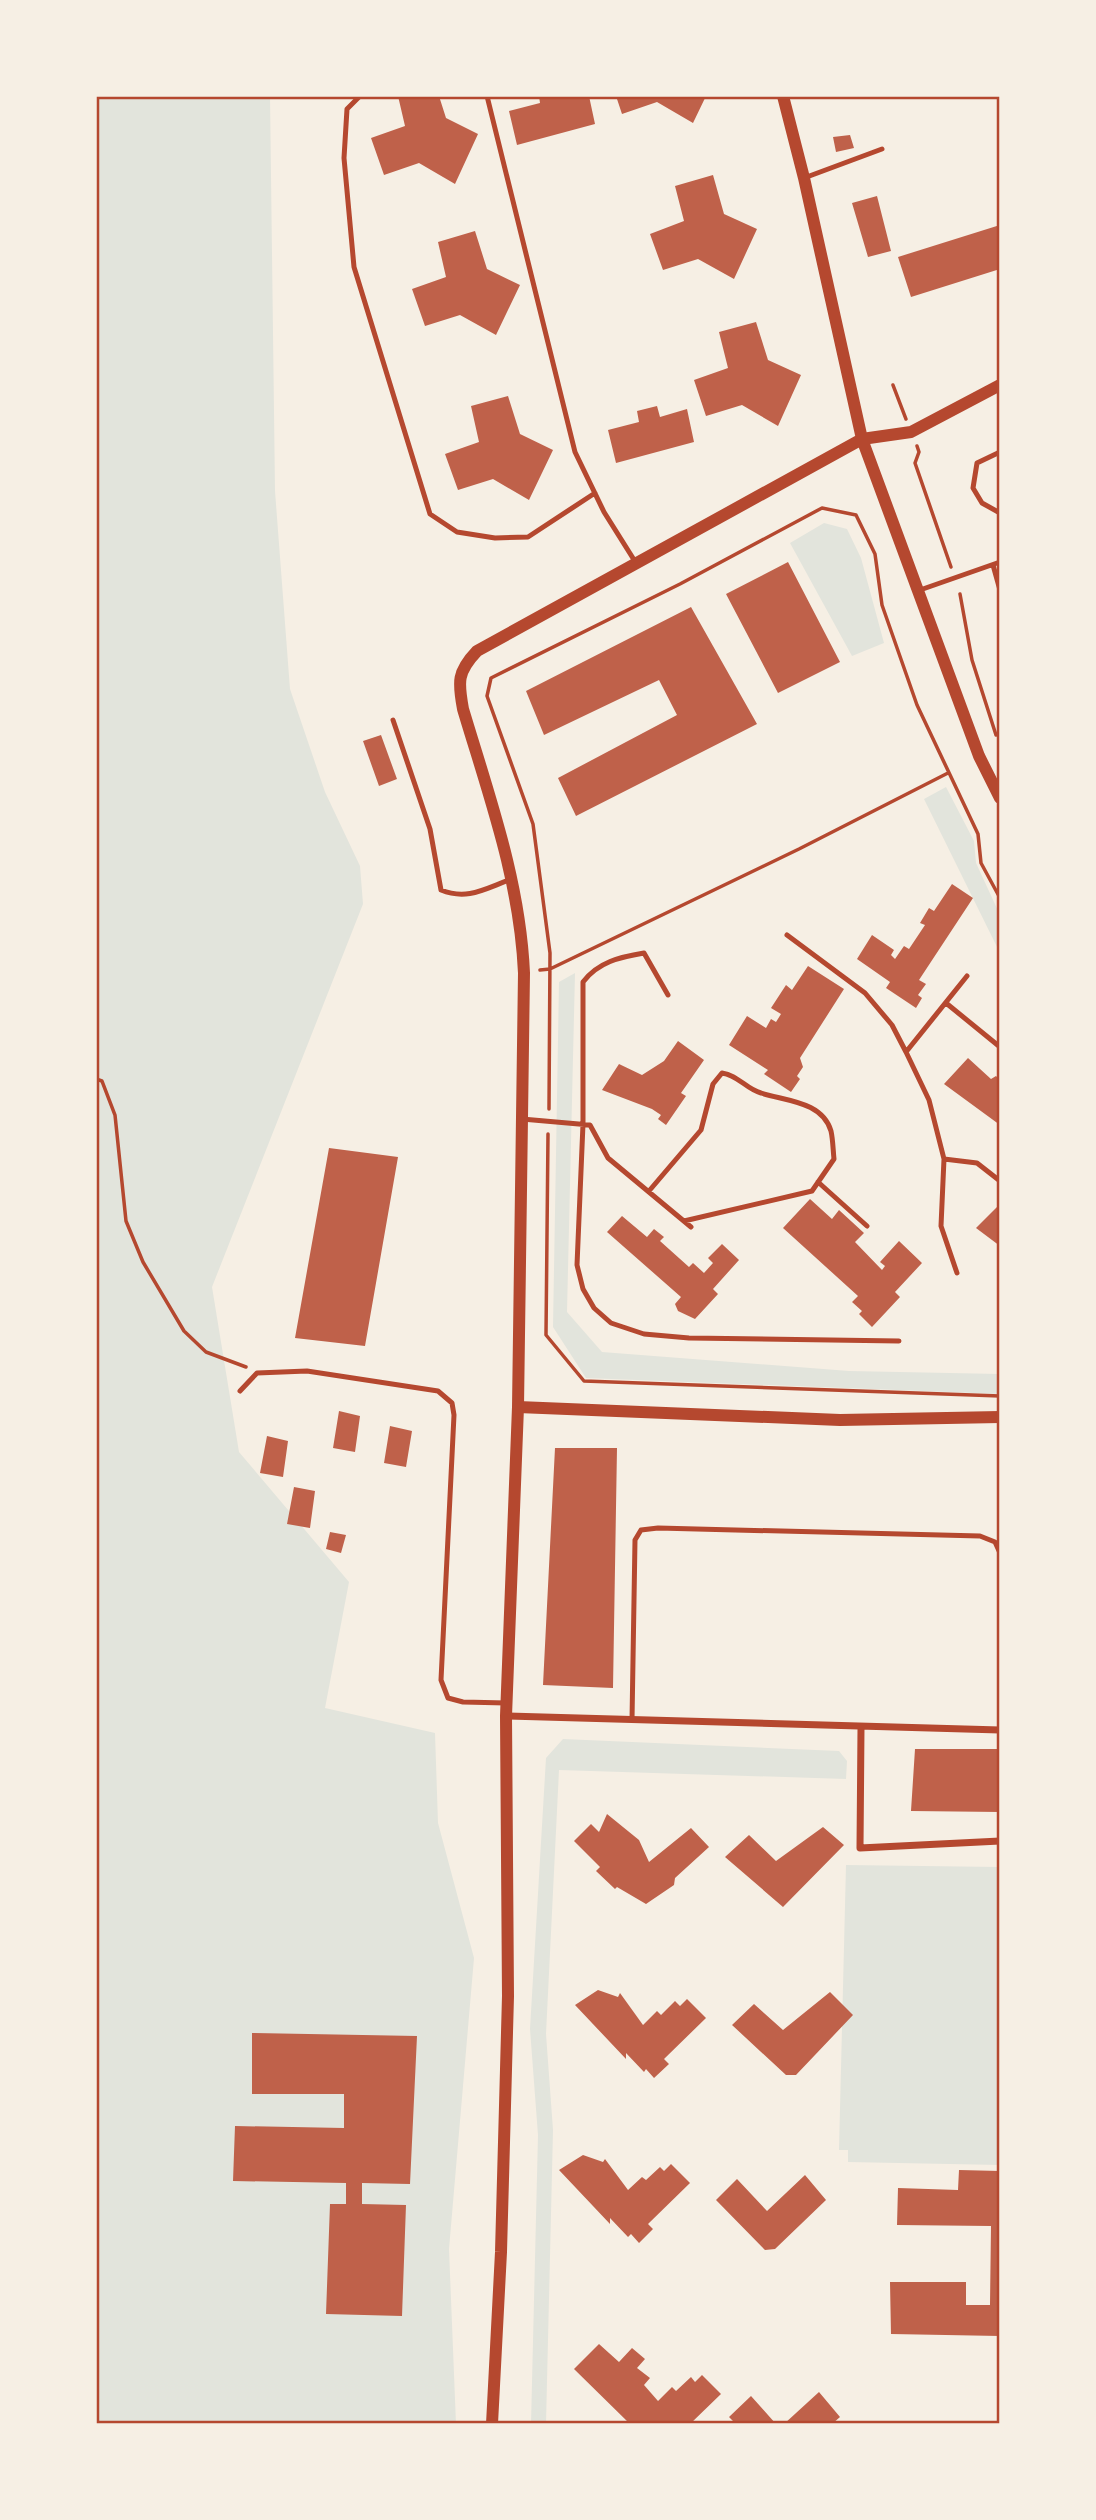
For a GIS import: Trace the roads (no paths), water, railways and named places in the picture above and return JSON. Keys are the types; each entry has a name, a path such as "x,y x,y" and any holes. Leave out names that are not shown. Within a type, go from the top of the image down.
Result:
{"street":[{"path":"783,96 862,439 979,756 1000,798"},
{"path":"492,2424 501,2252 508,1996 506,1709 518,1407 524,972 522,933 512,879 458,684 464,665 477,651 636,563 862,439 911,432 1000,386"},
{"path":"518,1407 839,1420 1000,1417"},
{"path":"506,1709 632,1720 1000,1730"},
{"path":"861,1728 860,1849 1000,1841"}],"lane":[{"path":"360,96 347,109 344,158 354,267 430,514 457,532 495,538 528,537 595,493"},
{"path":"487,96 575,452 604,512 636,563"},
{"path":"804,178 882,149"},
{"path":"1000,452 977,463 973,488 982,503 1000,513"},
{"path":"918,590 1000,562"},
{"path":"993,565 1000,590"},
{"path":"393,720 430,830 441,890 455,896 468,895 512,879"},
{"path":"787,935 865,992 892,1025 906,1052 929,1100 944,1159 941,1226 957,1273"},
{"path":"668,995 644,953 617,958 592,971 583,982 583,1124 577,1265 583,1289 594,1308 611,1324 644,1334 689,1338 899,1340"},
{"path":"906,1052 967,976"},
{"path":"946,1003 1000,1047"},
{"path":"649,1191 701,1130 713,1084 722,1073 732,1075 758,1093 800,1103 818,1113 831,1129 834,1159 812,1191 684,1221"},
{"path":"522,1119 590,1125 608,1158 691,1227"},
{"path":"944,1159 977,1163 1000,1181"},
{"path":"818,1182 867,1226"},
{"path":"240,1391 257,1373 307,1371 438,1391 452,1403 454,1415 441,1680 448,1698 506,1709"},
{"path":"632,1720 635,1540 641,1530 658,1528 980,1536 995,1542 1000,1553"}]}
